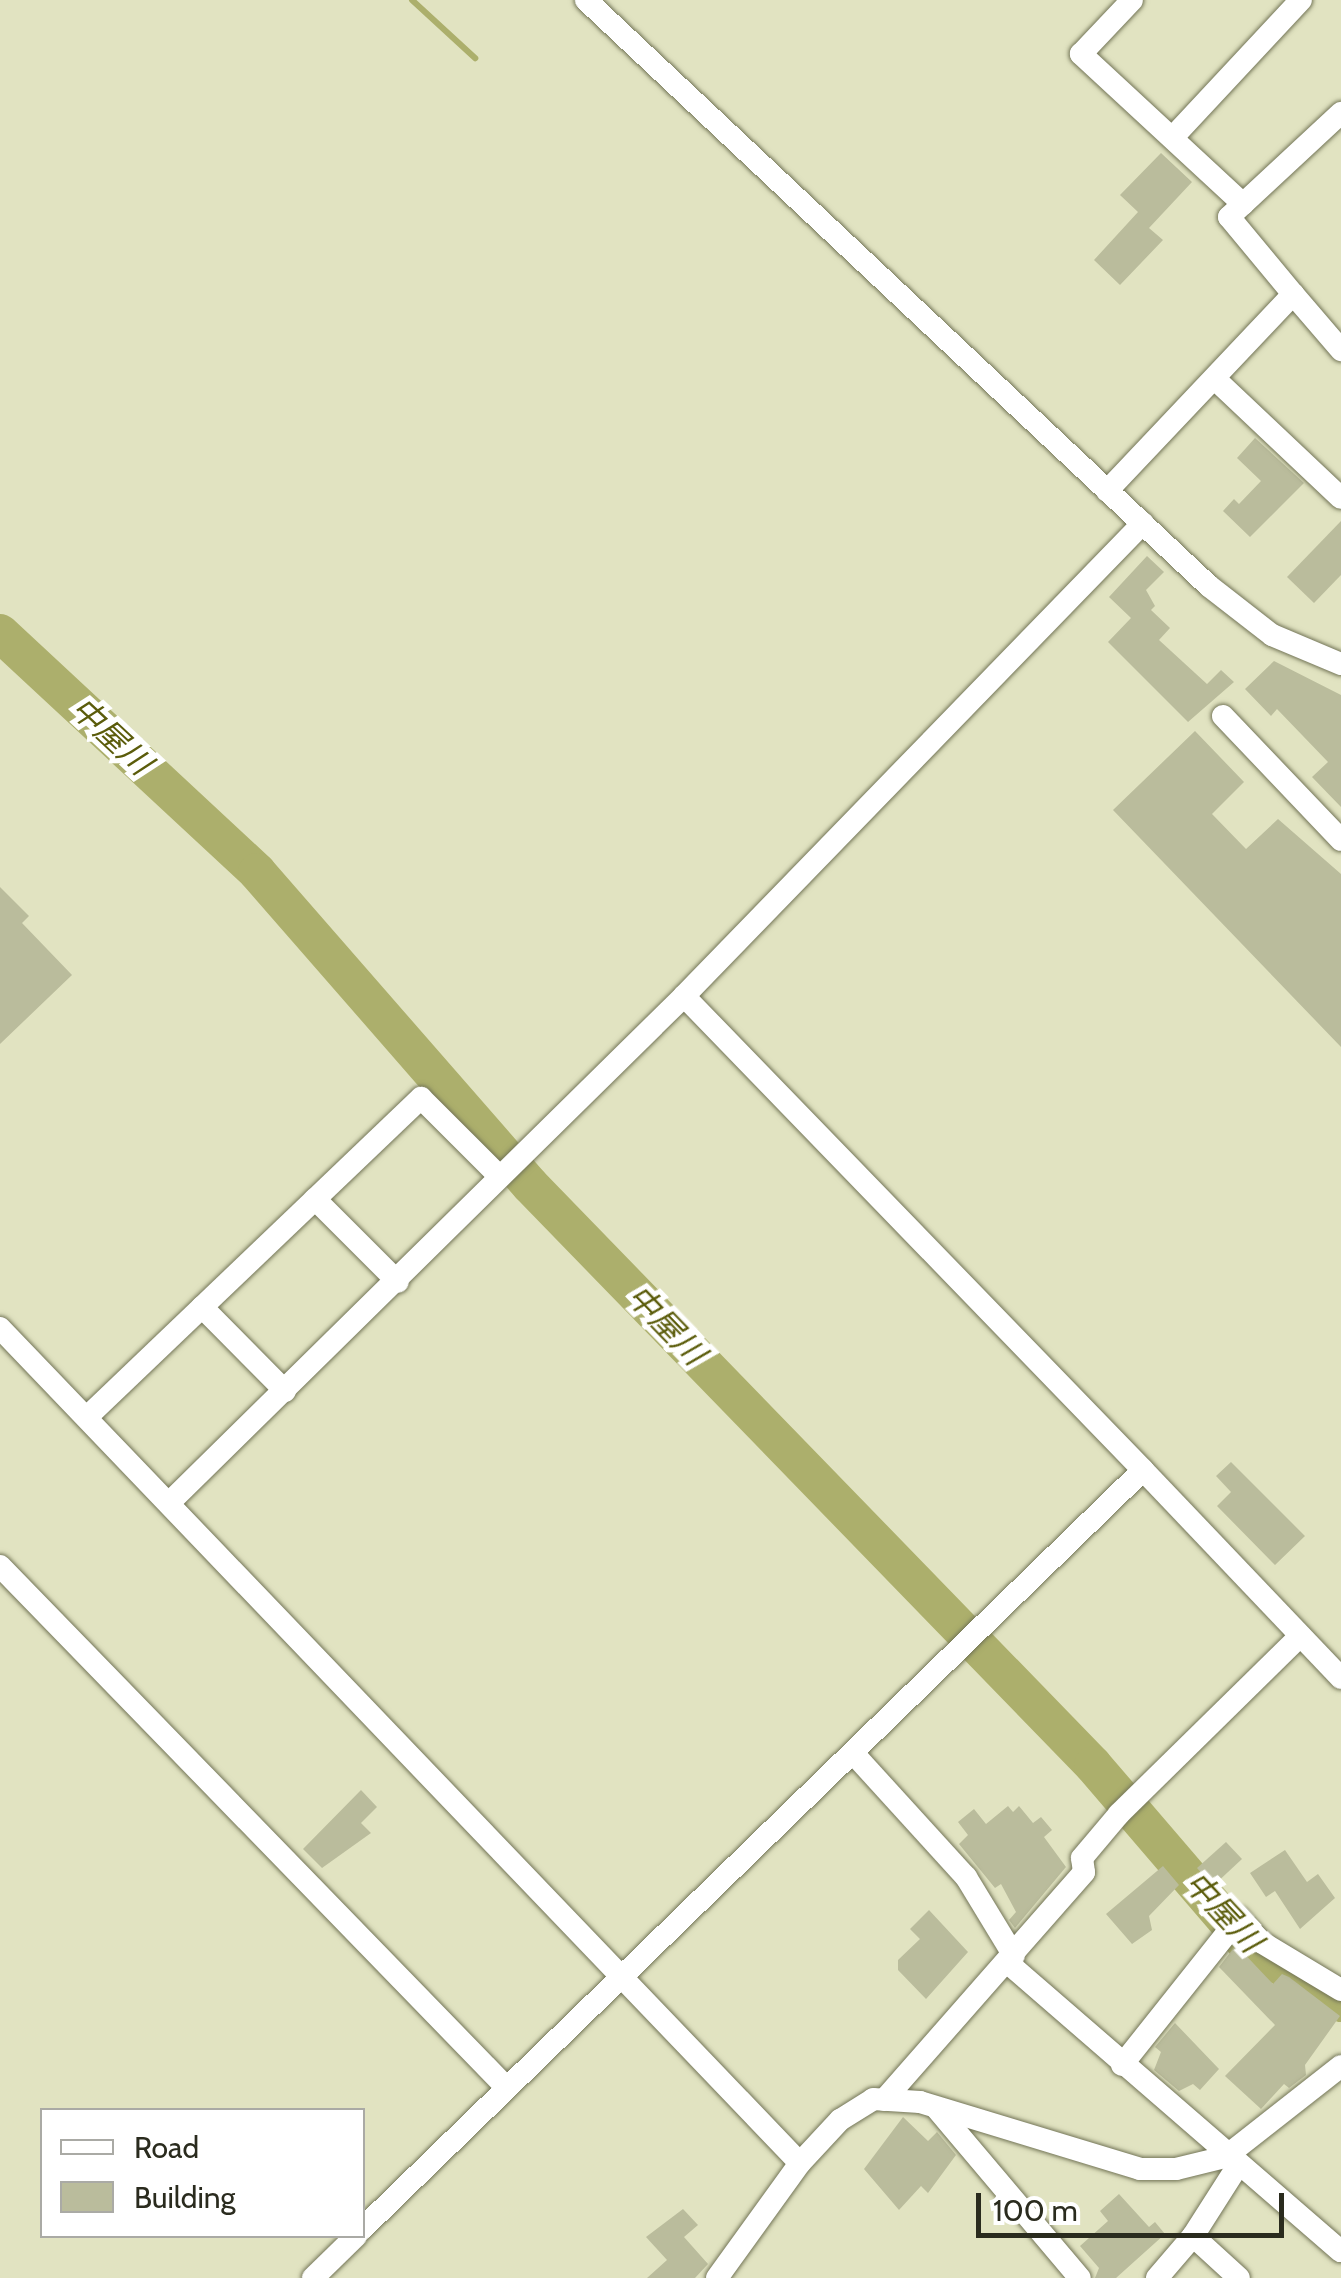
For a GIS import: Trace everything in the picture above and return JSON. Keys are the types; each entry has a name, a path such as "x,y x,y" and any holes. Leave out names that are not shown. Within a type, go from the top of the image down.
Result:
{"street":[{"path":"586,0 1245,616 1341,664"},
{"path":"1132,0 1082,54 1243,204"},
{"path":"1174,136 1301,0"},
{"path":"1341,113 1229,217 1341,350"},
{"path":"1108,490 1294,294"},
{"path":"1216,379 1341,498"},
{"path":"170,1503 398,1282 507,1166 684,996 1142,523"},
{"path":"1223,716 1341,840"},
{"path":"684,996 1341,1678"},
{"path":"86,1417 421,1098 507,1166"},
{"path":"315,1199 398,1282"},
{"path":"202,1306 285,1391"},
{"path":"0,1328 623,1972 800,2163"},
{"path":"365,2226 1143,1470"},
{"path":"0,1566 505,2086"},
{"path":"884,2100 1084,1872 1082,1858 1138,1792 1300,1636"},
{"path":"853,1753 966,1877 1011,1959 1231,2162 1341,2252"},
{"path":"1122,2065 1232,1926 1341,1990"},
{"path":"1157,2278 1193,2236 1231,2162 1341,2066"},
{"path":"717,2278 800,2163 840,2120 874,2099 936,2107 1140,2170 1231,2162"},
{"path":"936,2107 1080,2278"},
{"path":"1193,2236 1239,2278"},
{"path":"313,2278 354,2238"}],"building":[{"path":"1161,153 1192,182 1149,228 1163,240 1120,285 1094,260 1138,212 1120,195"},
{"path":"1255,438 1304,483 1250,537 1223,511 1234,499 1239,504 1261,481 1237,458"},
{"path":"1341,521 1341,575 1314,603 1287,577"},
{"path":"1147,556 1164,572 1146,590 1155,606 1151,610 1170,628 1159,640 1207,684 1221,670 1234,682 1188,722 1108,642 1131,618 1109,597"},
{"path":"1274,661 1341,695 1341,807 1312,777 1328,762 1277,709 1271,716 1245,689"},
{"path":"1195,731 1244,782 1212,814 1246,849 1278,819 1341,874 1341,1047 1113,810"},
{"path":"0,887 29,916 22,923 72,975 0,1044"},
{"path":"1231,1462 1305,1536 1275,1565 1217,1506 1231,1492 1216,1476"},
{"path":"361,1790 377,1807 361,1823 371,1833 322,1868 303,1849"},
{"path":"1008,1806 1013,1812 1019,1806 1033,1823 1041,1817 1052,1830 1044,1837 1066,1867 1015,1928 1009,1920 1016,1912 1001,1884 995,1888 959,1844 968,1835 958,1822 974,1809 986,1824"},
{"path":"1226,1842 1242,1859 1213,1886 1197,1868"},
{"path":"1285,1850 1307,1882 1318,1874 1335,1898 1300,1929 1275,1891 1266,1897 1250,1873"},
{"path":"1163,1866 1179,1885 1149,1916 1152,1930 1132,1944 1106,1914"},
{"path":"929,1910 968,1952 926,1999 898,1970 898,1960 920,1939 910,1929"},
{"path":"1236,1945 1273,1984 1282,1974 1289,1977 1340,2016 1305,2065 1306,2075 1289,2088 1284,2084 1261,2109 1225,2076 1275,2025 1219,1967"},
{"path":"1175,2023 1219,2069 1200,2090 1193,2084 1179,2091 1154,2070 1161,2052 1155,2047"},
{"path":"903,2117 928,2141 937,2132 956,2155 928,2193 921,2186 899,2210 864,2169"},
{"path":"1119,2194 1149,2227 1155,2222 1165,2234 1116,2278 1095,2278 1099,2268 1080,2246 1108,2221 1100,2211"},
{"path":"683,2209 698,2225 684,2237 708,2264 695,2278 647,2278 667,2260 646,2237"}],"waterway":[{"path":"412,0 475,58"},
{"name":"中屋川","path":"0,633 257,872 530,1185 1093,1765 1249,1947 1341,2003"}]}
